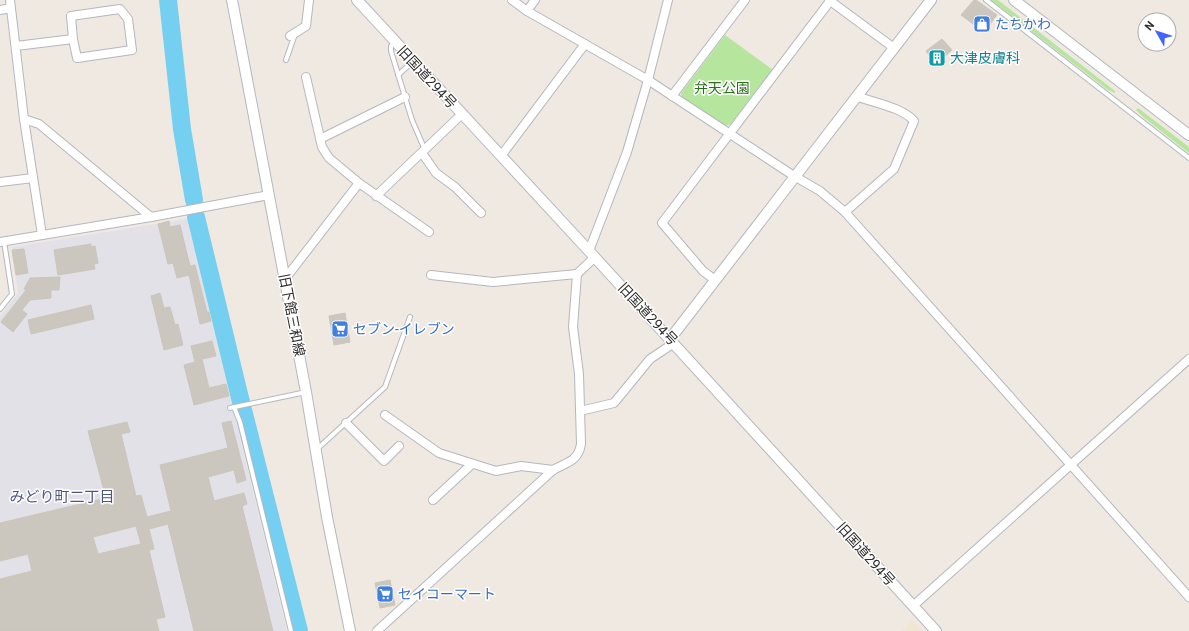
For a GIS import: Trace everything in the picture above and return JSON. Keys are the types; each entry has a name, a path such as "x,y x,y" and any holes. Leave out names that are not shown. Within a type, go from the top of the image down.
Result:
{"street":[{"name":"旧下館三和線","path":"232,0 306,392 327,517 350,631"},
{"path":"292,34 306,26 309,0"},
{"name":"旧国道294号","path":"357,0 672,341 936,631"},
{"path":"512,0 527,11 648,80 794,176 820,191 845,212 1189,597"},
{"path":"527,11 535,0"},
{"path":"377,631 553,470 574,460 580,452 579,374 573,327 577,274 592,254 627,152 648,80 668,0"},
{"path":"672,96 745,0"},
{"path":"715,280 703,271 662,224 830,0 894,48"},
{"path":"580,411 614,403 650,359 672,341 715,280 931,0"},
{"path":"1014,0 1189,135"},
{"path":"0,10 11,4 24,119 42,235"},
{"path":"120,9 128,19 132,50 77,58 73,39 71,16 120,9"},
{"path":"16,46 73,39"},
{"path":"501,156 585,44"},
{"path":"306,77 322,147 329,158 376,196 429,232"},
{"path":"845,212 894,169 914,121 910,116 903,112 856,96"},
{"path":"320,139 405,97"},
{"path":"376,196 462,114"},
{"path":"24,119 39,124 151,217"},
{"path":"423,152 436,173 455,186 481,213"},
{"path":"0,182 33,178"},
{"path":"285,279 359,183"},
{"path":"2,242 151,217 269,194"},
{"path":"431,275 493,282 577,274"},
{"path":"913,606 1189,359"},
{"path":"385,415 439,453 472,464 496,471 521,466 553,470"},
{"path":"346,423 384,461 399,446"},
{"path":"434,500 472,464"}],"lane":[{"path":"986,0 1189,158"},
{"path":"286,60 292,34"},
{"path":"391,46 391,52 423,152"},
{"path":"398,75 409,65"},
{"path":"0,309 12,294 2,242"},
{"path":"316,450 385,387 410,317"},
{"path":"291,631 240,422 234,407 306,392"}],"shaded area":[{"path":"187,219 287,631 0,631 0,316 18,293 12,247"},
{"path":"913,620 923,631 902,631"}],"green space":[{"path":"991,0 998,0 1115,91 1115,93 1108,90"},
{"name":"弁天公園","path":"725,35 773,70 732,124 724,126 683,102 681,93"},
{"path":"1138,108 1189,147 1189,153 1142,116 1136,110"}],"building":[{"name":"たちかわ","path":"974,0 997,15 984,32 961,15"},
{"name":"大津皮膚科","path":"942,39 952,50 936,64 926,51"},
{"path":"169,221 170,227 180,225 190,266 195,265 207,312 209,312 211,321 200,324 189,275 177,278 173,263 168,264 158,224"},
{"path":"91,244 91,247 95,246 98,263 94,264 95,269 58,275 54,250"},
{"path":"24,249 28,273 16,275 12,250"},
{"path":"60,277 59,290 51,290 51,298 30,300 22,310 27,314 13,332 1,322 26,290 24,289 30,278"},
{"path":"160,293 164,308 170,307 175,325 178,324 183,345 164,350 151,296"},
{"path":"91,305 94,319 31,334 28,320"},
{"name":"セブン-イレブン","path":"345,313 350,342 334,345 329,316"},
{"path":"212,341 216,356 202,359 209,388 226,384 229,396 194,405 184,365 195,362 191,346"},
{"path":"231,421 246,480 237,483 234,470 208,477 214,501 244,493 247,504 242,506 273,631 194,631 168,524 149,529 154,549 149,550 165,617 156,619 159,631 0,631 0,579 32,571 28,554 0,561 0,523 106,498 88,431 127,422 130,432 121,434 136,496 141,495 147,517 171,511 160,465 228,448 222,423","holes":["136,526 141,544 98,554 93,537"]},
{"name":"セイコーマート","path":"390,580 395,605 380,608 375,583"}],"waterway":[{"path":"168,0 182,129 194,200"},
{"path":"196,217 299,631"}],"place":[{"name":"たちかわ","path":"982,24"},
{"name":"大津皮膚科","path":"937,58"},
{"name":"セブン-イレブン","path":"340,329"},
{"name":"セイコーマート","path":"385,594"}],"district":[{"name":"みどり町二丁目","path":"62,497"}]}
